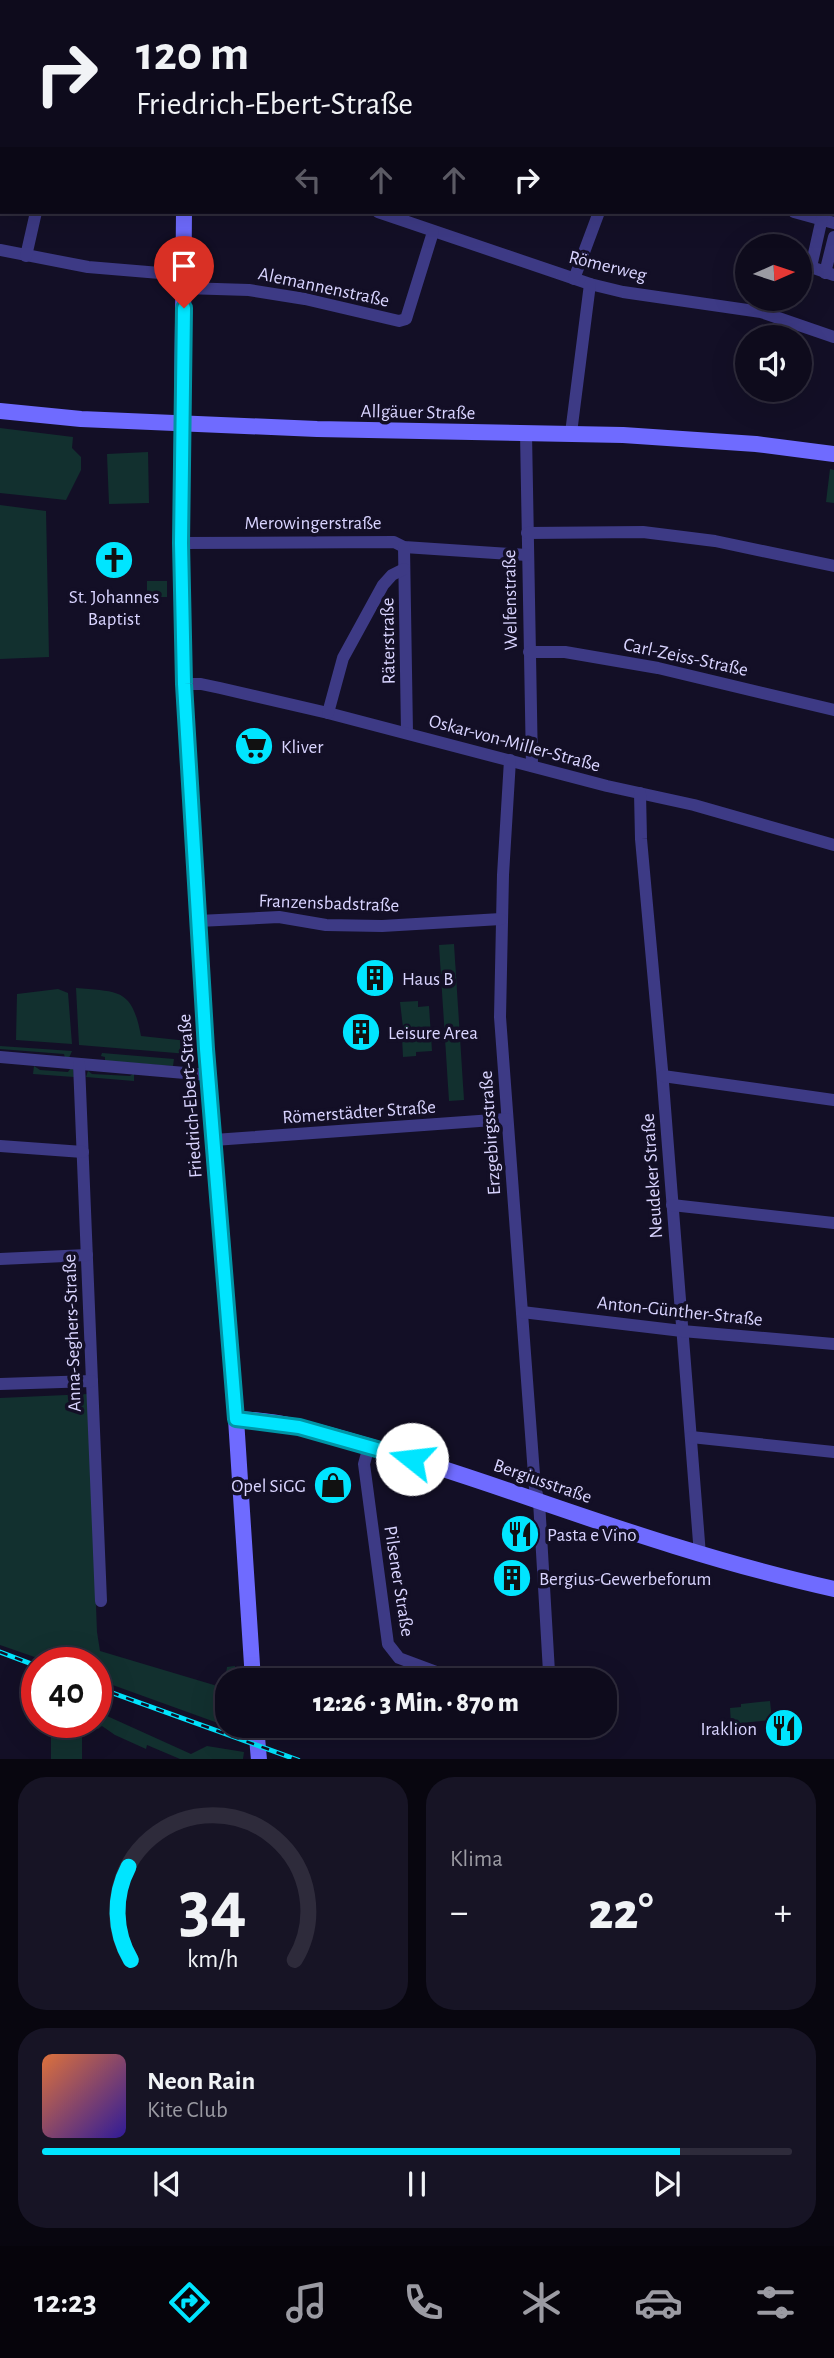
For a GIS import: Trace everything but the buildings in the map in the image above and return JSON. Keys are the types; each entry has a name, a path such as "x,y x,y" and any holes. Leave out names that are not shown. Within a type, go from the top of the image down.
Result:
{"street":[{"path":"26,256 36,214"},
{"name":"Friedrich-Ebert-Straße","path":"184,214 181,543 184,684 208,1075 236,1419 252,1668"},
{"name":"Römerweg","path":"384,214 590,285 761,312 834,337"},
{"path":"575,279 598,214"},
{"path":"802,214 828,221 811,267 830,274 834,237"},
{"name":"Alemannenstraße","path":"184,281 305,299 398,321 406,319 433,232"},
{"path":"0,250 184,281"},
{"path":"571,433 590,285"},
{"name":"Allgäuer Straße","path":"0,411 81,419 328,430 571,433 729,442 834,454"},
{"name":"Welfenstraße","path":"526,433 532,766"},
{"path":"527,533 642,532 715,541 834,566"},
{"name":"Merowingerstraße","path":"181,543 394,542 404,547 527,555"},
{"name":"Räterstraße","path":"404,547 407,733"},
{"path":"328,713 343,658 383,585 392,575 404,569"},
{"name":"Carl-Zeiss-Straße","path":"529,652 565,652 658,668 834,710"},
{"name":"Oskar-von-Miller-Straße","path":"184,684 220,688 328,713 694,805 834,845"},
{"name":"Erzgebirgsstraße","path":"510,760 501,919 500,1017 535,1488 539,1501"},
{"name":"Neudeker Straße","path":"640,793 641,839 663,1076 701,1555"},
{"name":"Franzensbadstraße","path":"198,921 279,918 326,925 382,926 501,919"},
{"path":"0,1057 208,1075"},
{"name":"Anna-Seghers-Straße","path":"79,1064 101,1601"},
{"path":"663,1076 834,1100"},
{"name":"Römerstädter Straße","path":"214,1140 507,1119"},
{"path":"0,1146 83,1152"},
{"path":"672,1205 834,1223"},
{"path":"0,1259 87,1255"},
{"name":"Anton-Günther-Straße","path":"522,1312 834,1345"},
{"path":"0,1384 92,1381"},
{"name":"Bergiusstraße","path":"236,1419 299,1427 369,1446 701,1555 834,1589"},
{"path":"691,1437 834,1452"},
{"name":"Pilsener Straße","path":"369,1446 364,1464 388,1644 399,1658 426,1668"},
{"path":"539,1501 549,1668"},
{"path":"257,1738 259,1759"}],"green space":[{"path":"0,428 73,437 72,448 81,457 81,470 66,500 0,493"},
{"path":"148,452 149,503 109,504 107,454"},
{"path":"830,469 834,470 834,503 826,502"},
{"path":"0,505 46,511 49,657 0,659"},
{"path":"147,581 167,581 167,597 147,597"},
{"path":"454,944 464,1100 449,1101 439,945"},
{"path":"76,988 103,990 121,996 133,1009 141,1036 188,1041 188,1054 79,1045"},
{"path":"58,989 68,993 72,1044 16,1040 17,994"},
{"path":"418,1001 418,1007 429,1006 432,1051 416,1052 416,1056 403,1057 404,1036 400,1002"},
{"path":"0,1046 72,1051 69,1058 65,1058 64,1054 0,1049"},
{"path":"102,1053 174,1059 173,1066 105,1061"},
{"path":"34,1066 40,1070 68,1072 73,1069 74,1077 33,1074"},
{"path":"88,1071 92,1074 130,1076 134,1073 134,1081 86,1077"},
{"path":"88,1394 99,1647 21,1647 21,1652 0,1645 0,1398"},
{"path":"112,1655 215,1685 215,1722 112,1685"},
{"path":"770,1701 772,1720 731,1724 730,1708"},
{"path":"112,1718 191,1754 207,1746 244,1752 243,1759 180,1759 147,1745 146,1749 112,1733"},
{"path":"51,1738 82,1738 82,1759 51,1759"}],"railway":[{"path":"0,1652 21,1660"},
{"path":"112,1693 295,1759"}],"place":[{"name":"St. Johannes Baptist","path":"114,560"},
{"name":"Kliver","path":"254,746"},
{"name":"Haus B","path":"375,978"},
{"name":"Leisure Area","path":"361,1032"},
{"name":"Opel SiGG","path":"333,1485"},
{"name":"Pasta e Vino","path":"520,1534"},
{"name":"Bergius-Gewerbeforum","path":"512,1578"},
{"name":"Iraklion","path":"784,1728"}],"route":[{"path":"184,308 181,543 184,684 206,1049 236,1419 255,1419 299,1427 412,1459"}]}
